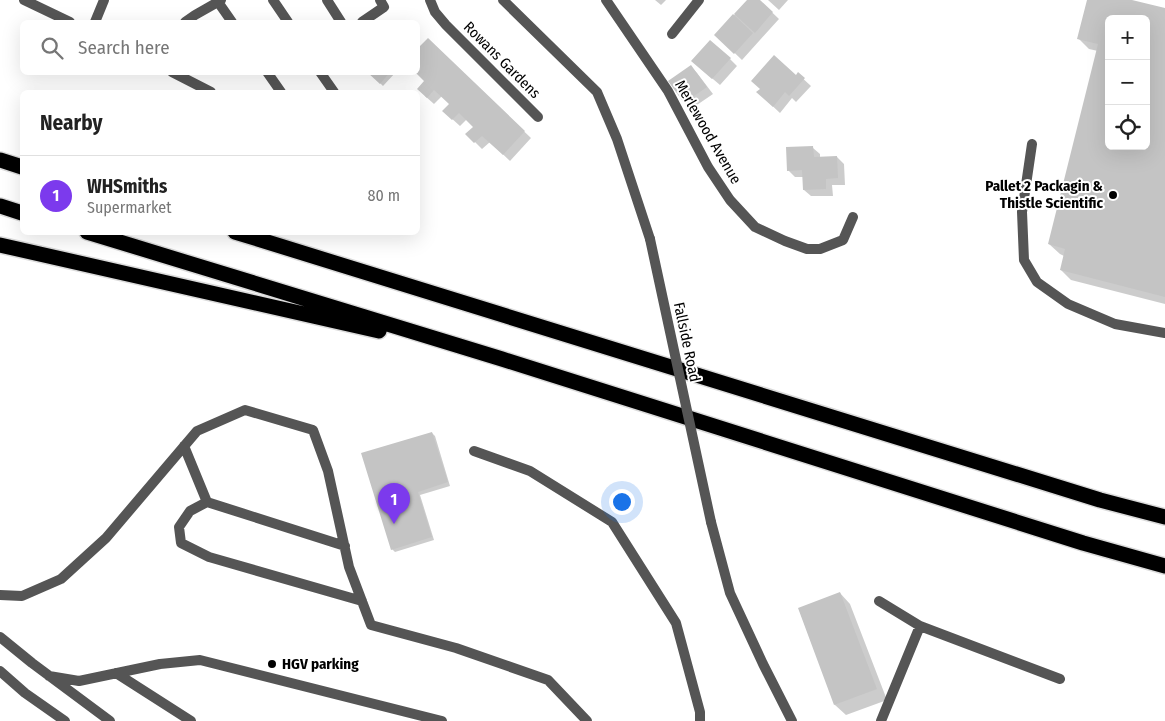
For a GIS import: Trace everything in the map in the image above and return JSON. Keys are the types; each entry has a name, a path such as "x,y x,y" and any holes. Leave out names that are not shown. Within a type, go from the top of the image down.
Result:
{"highway":[{"path":"0,160 20,166"},
{"path":"0,206 20,212"},
{"path":"97,235 502,359 1083,543 1165,566"},
{"path":"245,235 1100,500 1165,517"},
{"path":"0,245 502,359"}],"street":[{"path":"24,0 66,20"},
{"path":"96,20 104,0"},
{"path":"273,0 287,20"},
{"path":"327,0 340,20"},
{"path":"365,20 384,7 380,0"},
{"name":"Rowans Gardens","path":"430,0 435,12 446,25 538,116"},
{"name":"Fallside Road","path":"503,0 597,92 617,139 650,239 711,522 730,593 792,721"},
{"name":"Merlewood Avenue","path":"606,0 668,91 708,167 730,200 755,227 784,241 807,249 820,249 842,240 853,217"},
{"path":"672,34 699,0"},
{"path":"188,20 219,1 231,20"},
{"path":"178,75 207,90"},
{"path":"269,75 280,90"},
{"path":"322,75 333,90"},
{"path":"1032,144 1022,212 1024,260 1037,282 1068,304 1115,324 1165,334"},
{"path":"0,595 22,596 61,579 106,538 197,431 245,410 313,430 328,471 349,567 371,625 456,648 548,680 587,721"},
{"path":"184,446 207,502"},
{"path":"474,451 530,471 612,522 676,623 700,712 700,721"},
{"path":"345,546 207,502 190,511 179,527 181,543 209,557 362,601"},
{"path":"879,601 920,626 1060,679"},
{"path":"881,721 920,626"},
{"path":"0,637 110,721"},
{"path":"49,676 79,681 160,664 200,660 442,721"},
{"path":"0,671 25,693 65,721"},
{"path":"116,673 191,721"}],"building":[{"path":"747,0 760,0 773,12 755,33 734,14"},
{"name":"Pallet 2 Packagin & Thistle Scientific","path":"1087,0 1132,0 1165,8 1165,297 1060,270 1065,249 1048,244 1098,44 1077,39"},
{"path":"733,14 753,33 734,54 714,35"},
{"path":"428,38 525,131 503,155 482,136 474,143 465,134 473,127 459,113 452,120 442,111 449,104 434,90 427,98 417,89 424,81 418,75 420,75 420,46"},
{"path":"710,40 731,58 712,79 691,61"},
{"path":"774,55 796,75 798,72 805,78 789,96 785,92 773,107 756,92 760,89 751,81"},
{"path":"691,65 707,87 684,103 668,81"},
{"path":"370,75 388,75 380,84"},
{"path":"813,146 814,157 837,156 838,178 826,179 826,189 803,190 802,170 787,171 786,147"},
{"path":"432,432 448,482 418,492 432,537 391,550 361,453"},
{"path":"840,592 877,689 834,705 798,608"}],"place":[{"name":"Pallet 2 Packagin & Thistle Scientific","path":"1113,195"},
{"name":"WHSmiths","path":"394,524"},
{"name":"HGV parking","path":"272,664"}]}
